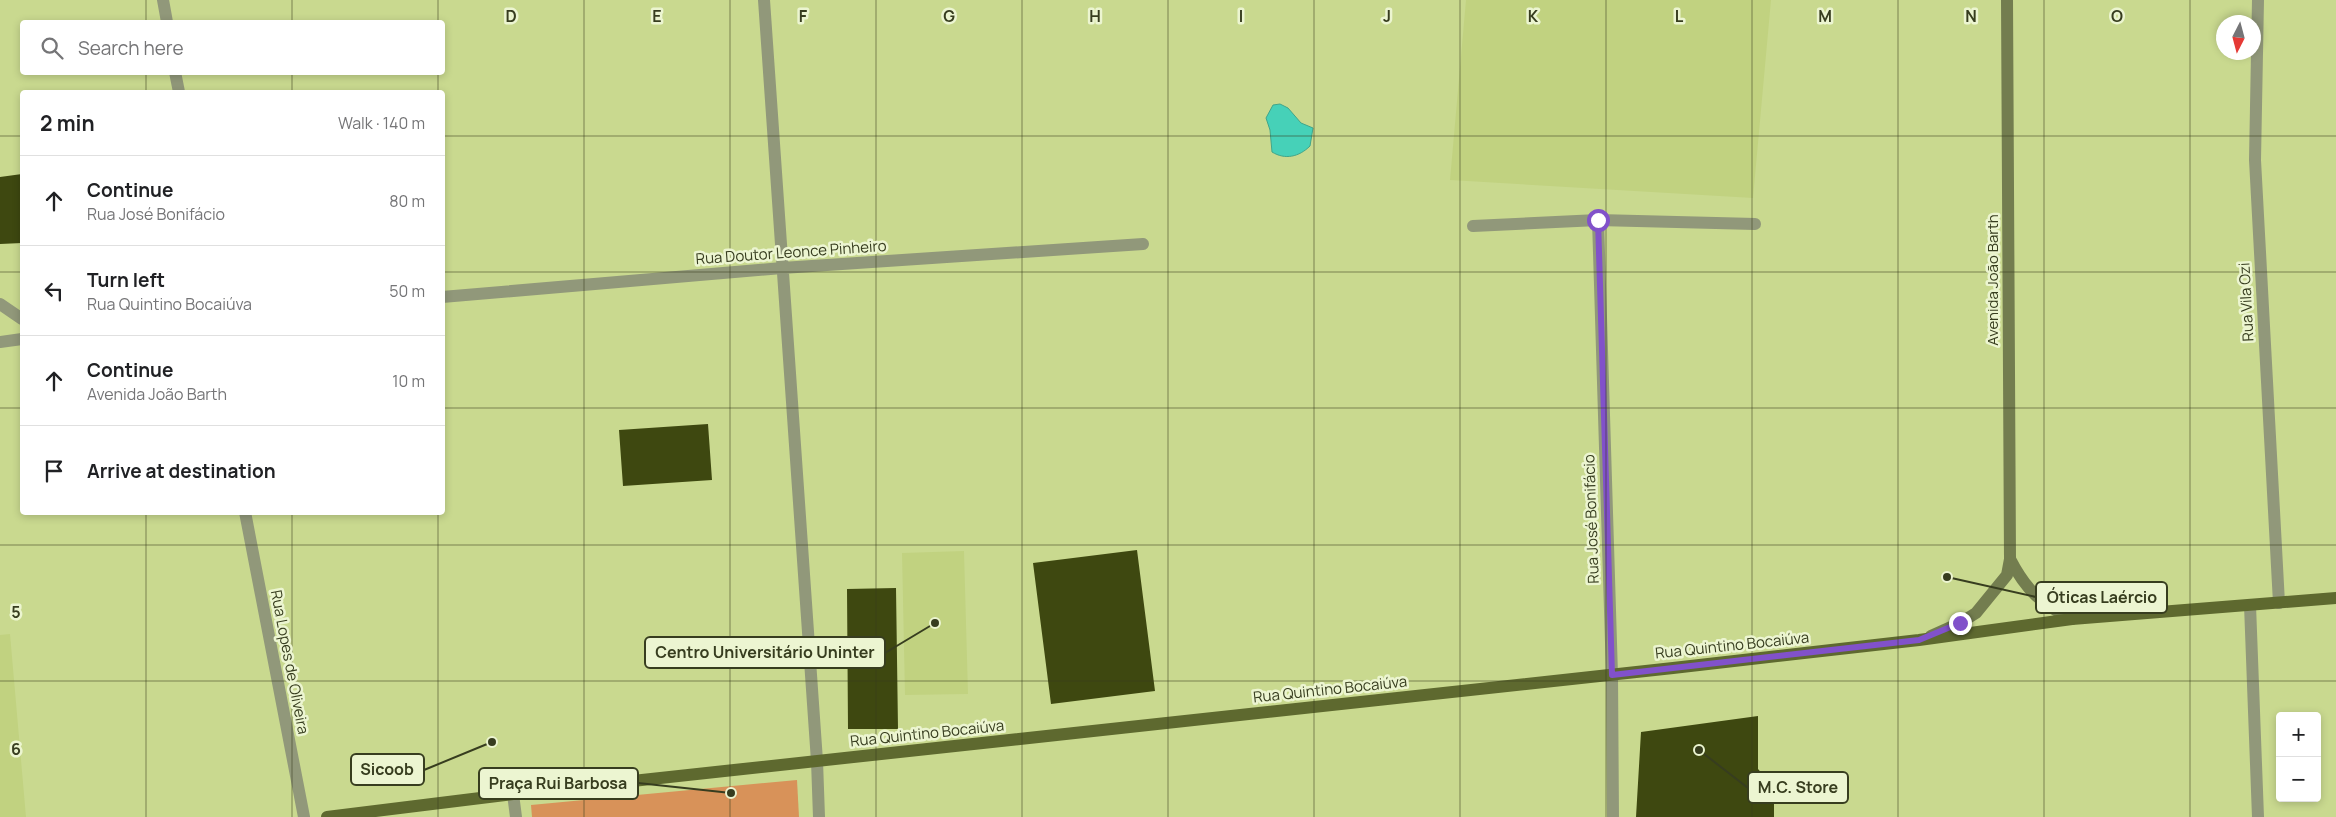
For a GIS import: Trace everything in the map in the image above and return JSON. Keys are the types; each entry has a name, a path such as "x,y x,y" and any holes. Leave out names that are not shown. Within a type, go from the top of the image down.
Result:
{"main road":[{"name":"Avenida João Barth","path":"1919,640 1943,631 1976,613 2007,575 2010,559 2007,0"},
{"path":"2010,559 2026,586 2037,598 2048,608 2072,619"},
{"name":"Rua Quintino Bocaiúva","path":"327,817 513,794 1612,675 1919,640 2072,619 2336,598"}],"street":[{"path":"164,0 167,20"},
{"path":"764,0 817,761 819,817"},
{"name":"Rua Vila Ozi","path":"2258,0 2255,160 2279,603"},
{"path":"176,75 179,90"},
{"path":"1473,226 1598,220 1755,224"},
{"name":"Rua José Bonifácio","path":"1598,220 1612,675 1613,817"},
{"name":"Rua Doutor Leonce Pinheiro","path":"445,297 782,268 1142,244"},
{"path":"0,304 20,318"},
{"path":"0,342 20,339"},
{"name":"Rua Lopes de Oliveira","path":"245,515 304,817"},
{"path":"2250,606 2258,817"},
{"path":"513,794 516,817"}],"shaded area":[{"path":"1466,0 1771,0 1753,198 1450,180"},
{"path":"964,551 968,694 905,695 902,553"},
{"path":"10,634 26,817 0,817 0,635"},
{"path":"797,780 799,817 532,817 531,805"}],"water":[{"path":"1280,104 1288,108 1301,123 1313,128 1310,146 1297,155 1287,157 1272,152 1270,130 1266,118 1273,105"}],"building":[{"path":"20,174 20,243 0,244 0,177"},
{"path":"708,424 712,480 623,486 619,430"},
{"path":"1137,550 1155,691 1051,704 1033,563"},
{"path":"896,588 898,729 848,729 847,589"},
{"path":"1758,716 1758,769 1774,787 1774,817 1636,817 1641,732"}],"place":[{"name":"Óticas Laércio","path":"1947,577"},
{"name":"Centro Universitário Uninter","path":"935,623"},
{"name":"Sicoob","path":"492,742"},
{"name":"M.C. Store","path":"1699,750"},
{"name":"Praça Rui Barbosa","path":"731,793"}],"route":[{"path":"1598,220 1612,675 1919,640 1960,623"}]}
